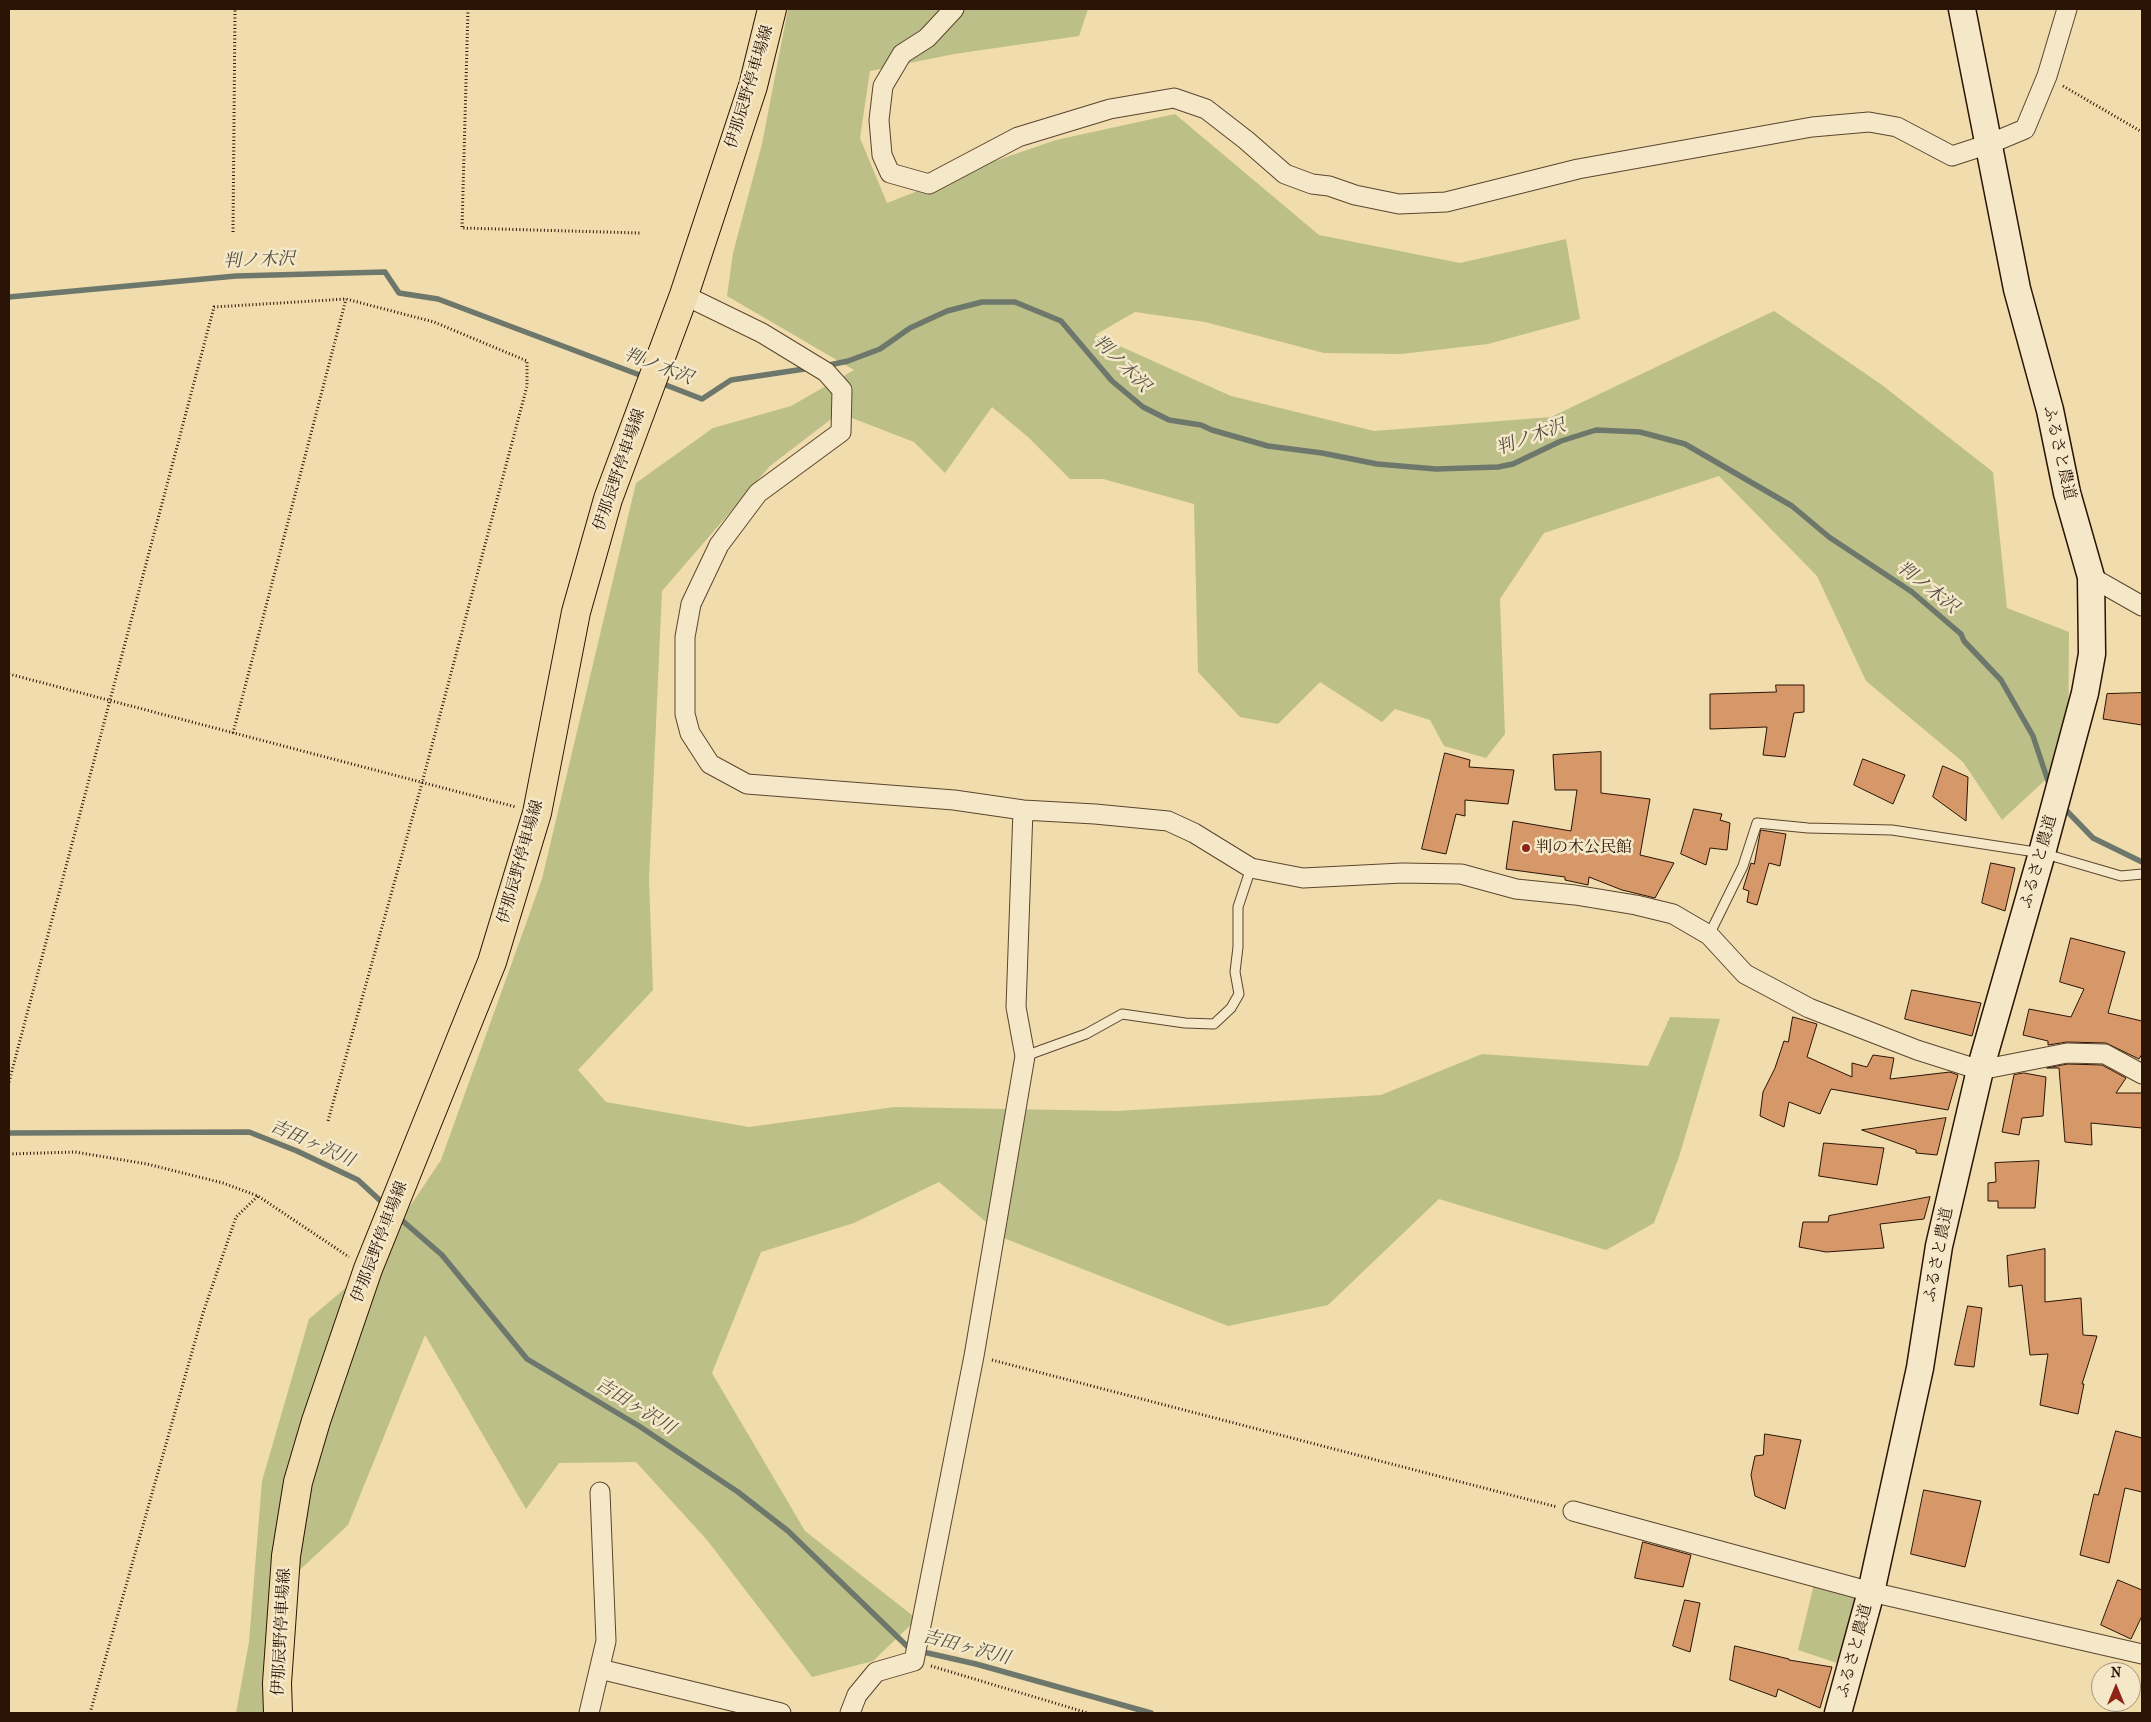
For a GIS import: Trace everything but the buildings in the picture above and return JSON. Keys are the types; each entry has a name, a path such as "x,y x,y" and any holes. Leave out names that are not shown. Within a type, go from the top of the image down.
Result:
{"main road":[{"name":"伊那辰野停車場線","path":"278,1713 277,1683 286,1556 298,1482 316,1421 368,1269 492,962 537,813 576,612 608,499 684,295 753,86 772,9"}],"street":[{"path":"954,9 927,38 902,54 883,86 879,120 882,155 890,173 929,184 1018,137 1110,109 1174,98 1206,110 1246,140 1285,174 1312,184 1329,186 1355,195 1399,204 1446,202 1578,169 1812,127 1869,122 1897,127 1952,156 1989,144 2025,129 2047,76 2067,9"},
{"name":"ふるさと農道","path":"1838,1713 1871,1592 1920,1368 1939,1246 1980,1070 2042,853 2085,693 2092,654 2091,577 2067,493 2050,410 2016,288 1962,9"},
{"path":"684,295 762,334 826,372 842,390 841,432 758,493 719,545 691,604 685,637 685,714 690,733 710,764 747,784 954,800 1024,810 1168,821 1194,833 1251,868 1303,878 1402,873 1461,874 1516,889 1575,895 1636,905 1673,914 1709,935 1745,974 1809,1008 1917,1050 1980,1070 2067,1052 2105,1054 2142,1074"},
{"path":"2091,577 2142,606"},
{"path":"850,1713 857,1695 876,1672 914,1661 974,1356 1025,1056 1016,1007 1024,810"},
{"path":"589,1713 606,1641 600,1492"},
{"path":"1573,1511 1871,1592 2142,1654"},
{"path":"608,1672 781,1713"}],"lane":[{"path":"1709,935 1743,866 1757,823 1808,828 1892,830 2042,853 2121,876 2142,874"},
{"path":"1025,1056 1086,1034 1122,1014 1185,1023 1214,1024 1231,1008 1239,994 1235,972 1238,947 1238,906 1251,868"}],"path":[{"path":"233,232 235,9"},
{"path":"468,9 462,228 640,233"},
{"path":"2047,76 2142,132"},
{"path":"233,733 346,298"},
{"path":"9,1082 214,307 346,298 434,322 527,361 527,386 422,783 328,1122"},
{"path":"9,674 537,813"},
{"path":"9,1154 84,1153 147,1164 223,1183 258,1196 368,1269"},
{"path":"90,1713 202,1313 236,1217 258,1196"},
{"path":"974,1356 1573,1511"},
{"path":"914,1661 1088,1713"}],"green space":[{"path":"788,9 1088,9 1079,36 954,54 870,71 860,138 887,203 989,163 1056,140 1175,114 1319,235 1460,263 1566,239 1580,319 1488,344 1401,354 1324,353 1205,322 1135,312 1095,335 1231,396 1374,431 1551,417 1774,311 1882,385 1993,472 2007,608 2069,632 2068,759 2002,820 1963,762 1866,681 1817,576 1719,476 1544,533 1500,599 1505,734 1486,758 1444,746 1430,720 1395,709 1382,722 1320,682 1278,724 1240,717 1198,672 1194,504 1103,479 1070,479 1028,437 992,407 945,473 914,442 839,413 770,466 662,591 649,879 653,990 578,1070 606,1102 749,1127 895,1107 1117,1111 1381,1095 1482,1054 1648,1066 1670,1017 1720,1019 1679,1157 1654,1223 1606,1250 1439,1199 1328,1305 1228,1326 1006,1239 939,1182 854,1223 761,1252 712,1373 805,1531 917,1619 873,1661 812,1677 707,1540 636,1462 559,1463 526,1509 425,1335 348,1525 290,1579 278,1713 236,1713 249,1642 262,1481 309,1319 368,1269 441,1160 542,879 636,483 713,428 791,406 854,370 727,296 733,253 762,144"},
{"path":"1816,1576 1860,1587 1837,1663 1798,1650"}],"waterway":[{"name":"判ノ木沢","path":"9,297 236,276 385,272 399,293 438,299 645,377"},
{"name":"判ノ木沢","path":"825,366 848,361 880,349 910,328 947,311 982,302 1015,302 1061,321 1112,381 1143,407 1169,420 1201,425 1268,446 1322,453 1377,464 1436,469 1498,467 1513,464 1561,441 1596,430 1640,432 1685,444 1792,506 1829,537 1912,592 1961,634 1964,641 2001,680 2033,736 2050,787"},
{"name":"判ノ木沢","path":"658,382 702,399 731,380 811,368"},
{"name":"判ノ木沢","path":"2063,807 2093,838 2142,862"},
{"name":"吉田ヶ沢川","path":"9,1133 249,1132 297,1151 358,1180 385,1205"},
{"name":"吉田ヶ沢川","path":"397,1216 442,1255 527,1359 639,1426 738,1492 788,1531 910,1649 976,1664 1151,1713"}],"place":[{"name":"判の木公民館","path":"1526,848"}]}
